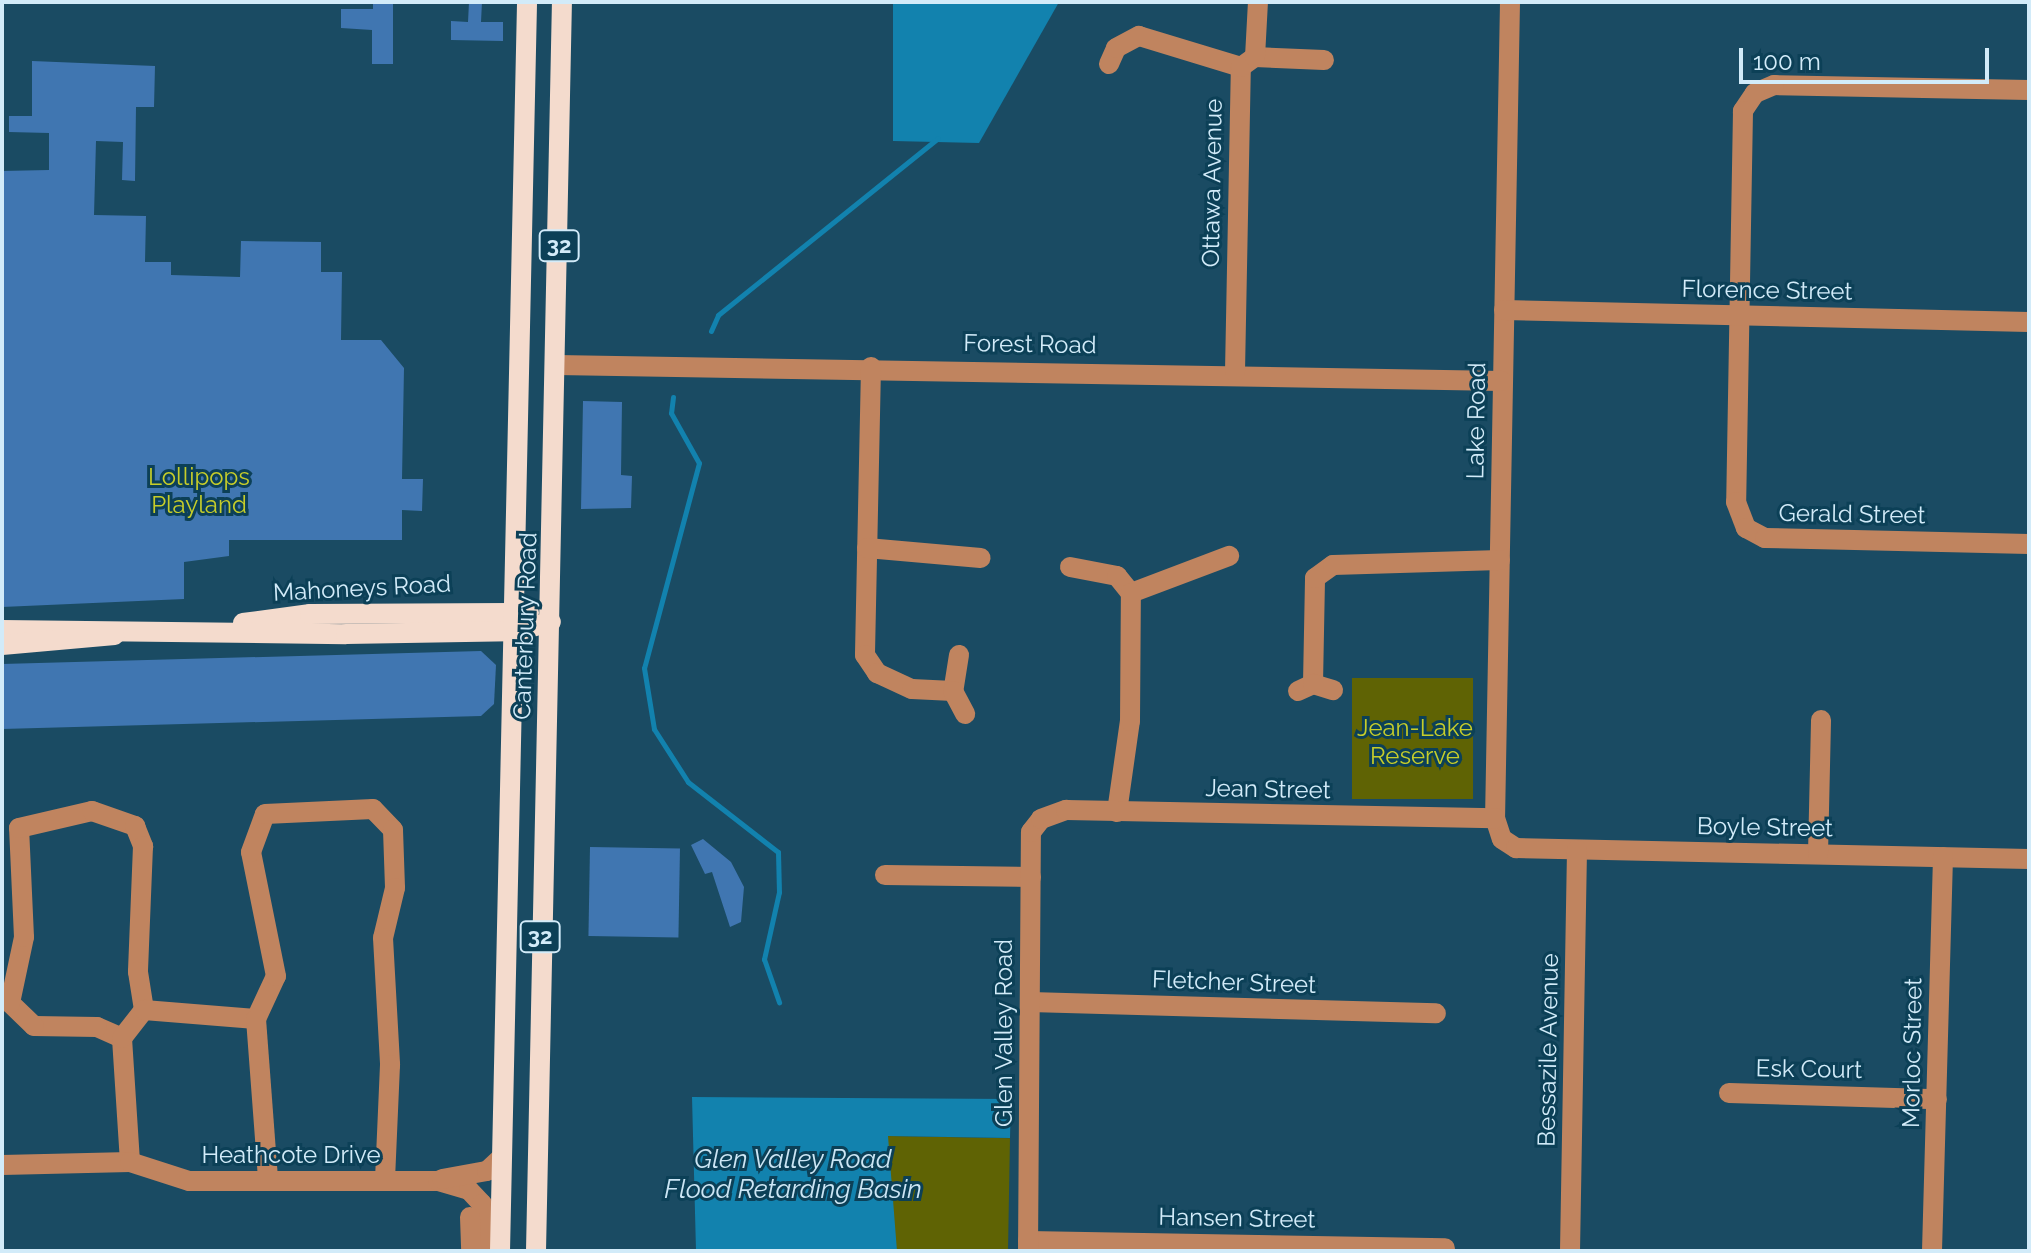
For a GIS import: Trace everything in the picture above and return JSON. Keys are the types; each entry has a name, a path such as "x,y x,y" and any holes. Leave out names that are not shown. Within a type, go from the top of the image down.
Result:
{"main road":[{"name":"Canterbury Road","path":"500,1251 518,607 527,2"},
{"name":"Canterbury Road","path":"536,1251 557,365 562,2"},
{"name":"Mahoneys Road","path":"210,629 310,614 518,607"},
{"path":"518,607 551,622"},
{"path":"310,614 323,634"},
{"path":"334,614 346,634"},
{"name":"Mahoneys Road","path":"2,630 131,632 210,629 346,634 517,631 551,622"},
{"name":"Mahoneys Road","path":"2,645 131,632"}],"street":[{"name":"Ottawa Avenue","path":"1235,372 1248,62 1258,2"},
{"name":"Lake Road","path":"1502,839 1495,818 1510,2"},
{"path":"1109,64 1116,48 1139,36 1248,62 1324,60"},
{"name":"Gerald Street","path":"2029,90 1774,85 1755,93 1743,111 1736,502 1746,528 1765,538 2029,544"},
{"name":"Florence Street","path":"1504,310 2029,322"},
{"name":"Forest Road","path":"557,365 1235,372 1502,381"},
{"path":"871,367 865,655 877,673 912,689 953,691"},
{"path":"867,548 981,558"},
{"path":"1131,593 1229,556"},
{"path":"1315,688 1315,578 1333,565 1500,560"},
{"path":"1070,567 1117,576 1131,593 1130,721 1117,812"},
{"path":"959,655 953,691 965,714"},
{"path":"1818,854 1821,720"},
{"path":"268,1180 256,1019 276,976 251,852 265,814 292,807 373,809 393,830 395,888 383,938 390,1065 385,1181"},
{"name":"Jean Street","path":"1041,819 1066,810 1495,818"},
{"path":"122,1038 97,1027 34,1026 10,1003 24,937 10,824 92,811 135,826 143,846 138,972 144,1010 122,1038 130,1162"},
{"name":"Glen Valley Road","path":"1028,1246 1031,832 1041,819"},
{"name":"Boyle Street","path":"1502,839 1516,848 2029,859"},
{"name":"Bessazile Avenue","path":"1570,1251 1577,850"},
{"name":"Morloc Street","path":"1932,1251 1943,857"},
{"path":"885,875 1031,877"},
{"name":"Fletcher Street","path":"1030,1002 1436,1013"},
{"path":"144,1010 256,1019"},
{"name":"Esk Court","path":"1729,1093 1937,1099"},
{"name":"Heathcote Drive","path":"2,1165 130,1162 189,1181 438,1181 487,1171 501,1158"},
{"name":"Heathcote Drive","path":"438,1181 469,1190 482,1204 490,1251"},
{"path":"470,1217 471,1251"},
{"name":"Hansen Street","path":"1028,1246 1445,1248"}],"green space":[{"name":"Jean-Lake Reserve","path":"1352,678 1473,678 1473,799 1352,799"},
{"path":"887,1136 1010,1138 1008,1251 885,1251"}],"water":[{"path":"893,2 1059,2 979,143 893,141"},
{"name":"Glen Valley Road Flood Retarding Basin","path":"692,1097 1011,1099 1010,1138 888,1136 897,1251 696,1251"}],"building":[{"path":"373,2 393,2 393,64 372,64 372,30 341,28 341,9 373,9"},
{"path":"469,2 482,2 481,22 503,22 503,41 451,40 451,21 468,22"},
{"path":"32,61 155,66 154,107 136,107 135,181 122,180 123,142 96,141 94,215 146,216 145,262 171,262 171,275 240,277 241,241 321,242 321,272 342,272 341,340 381,340 404,368 402,479 423,479 422,511 402,510 402,540 229,540 229,556 184,562 184,599 2,607 2,171 49,170 49,133 9,132 9,116 32,116"},
{"path":"583,401 622,402 621,475 632,476 631,508 581,509"},
{"path":"481,651 496,665 494,704 481,716 2,729 2,664"},
{"path":"703,839 731,862 744,887 741,922 730,927 712,872 705,874 691,845"},
{"path":"590,847 680,849 678,938 588,936"}],"waterway":[{"path":"711,331 718,315 938,138"},
{"path":"673,397 671,413 699,463 644,668 654,729 688,782 778,852 779,892 764,959 779,1002"}],"park label":[{"name":"Lollipops Playland","path":"199,491"}]}
